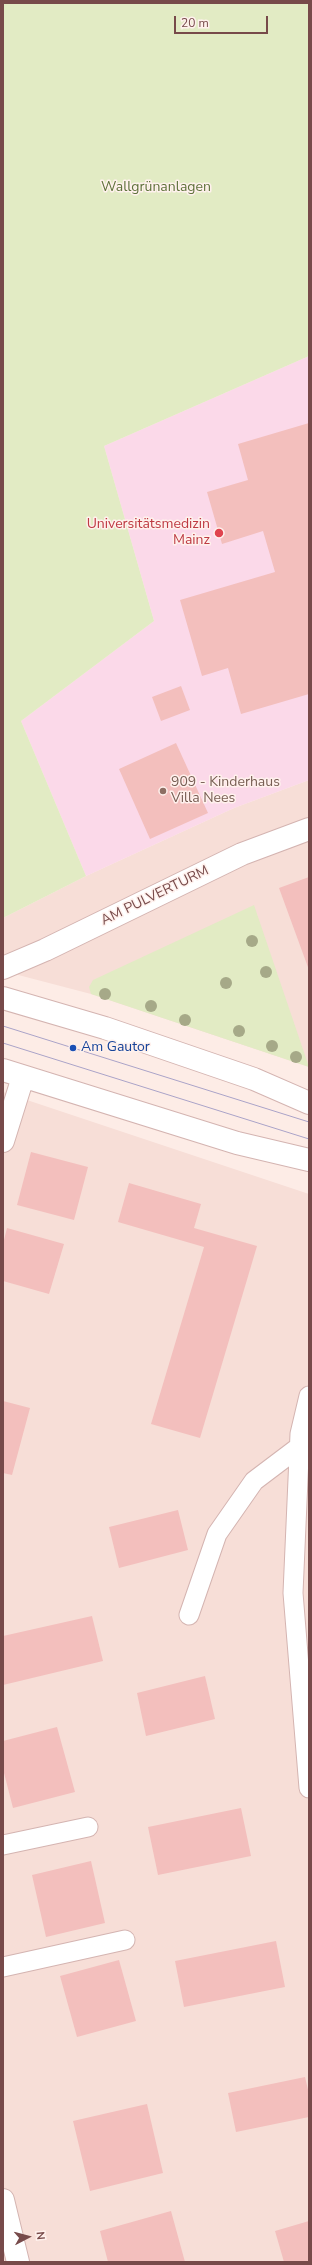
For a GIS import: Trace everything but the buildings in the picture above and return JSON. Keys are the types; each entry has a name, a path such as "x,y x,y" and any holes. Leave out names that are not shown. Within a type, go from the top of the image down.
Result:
{"street":[{"name":"AM PULVERTURM","path":"3,968 45,950 242,854 309,829"},
{"path":"3,998 105,1028 254,1079 309,1103"},
{"path":"3,1141 13,1074 237,1143 309,1160"},
{"path":"3,2200 18,2262"}],"lane":[{"path":"309,1396 300,1434 293,1593 309,1788"},
{"path":"189,1615 217,1534 254,1481 299,1447"},
{"path":"3,1845 88,1827"},
{"path":"3,1967 125,1940"}],"shaded area":[{"name":"Universitätsmedizin Mainz","path":"309,356 309,780 234,808 86,876 21,721 154,621 104,446"},
{"path":"309,780 309,1067 91,994 3,971 3,918 86,876 234,808"},
{"path":"3,1092 309,1194 309,2262 3,2262"}],"green space":[{"name":"Wallgrünanlagen","path":"3,3 309,3 309,356 104,446 154,621 21,721 86,876 3,918"},
{"path":"254,905 309,1067 91,994 89,987 93,980"}],"tram line":[{"path":"3,1026 309,1122"},
{"path":"3,1043 309,1139"}],"place":[{"name":"Universitätsmedizin Mainz","path":"219,533"},
{"name":"909 - Kinderhaus Villa Nees","path":"163,791"},
{"name":"Am Gautor","path":"73,1048"}]}
